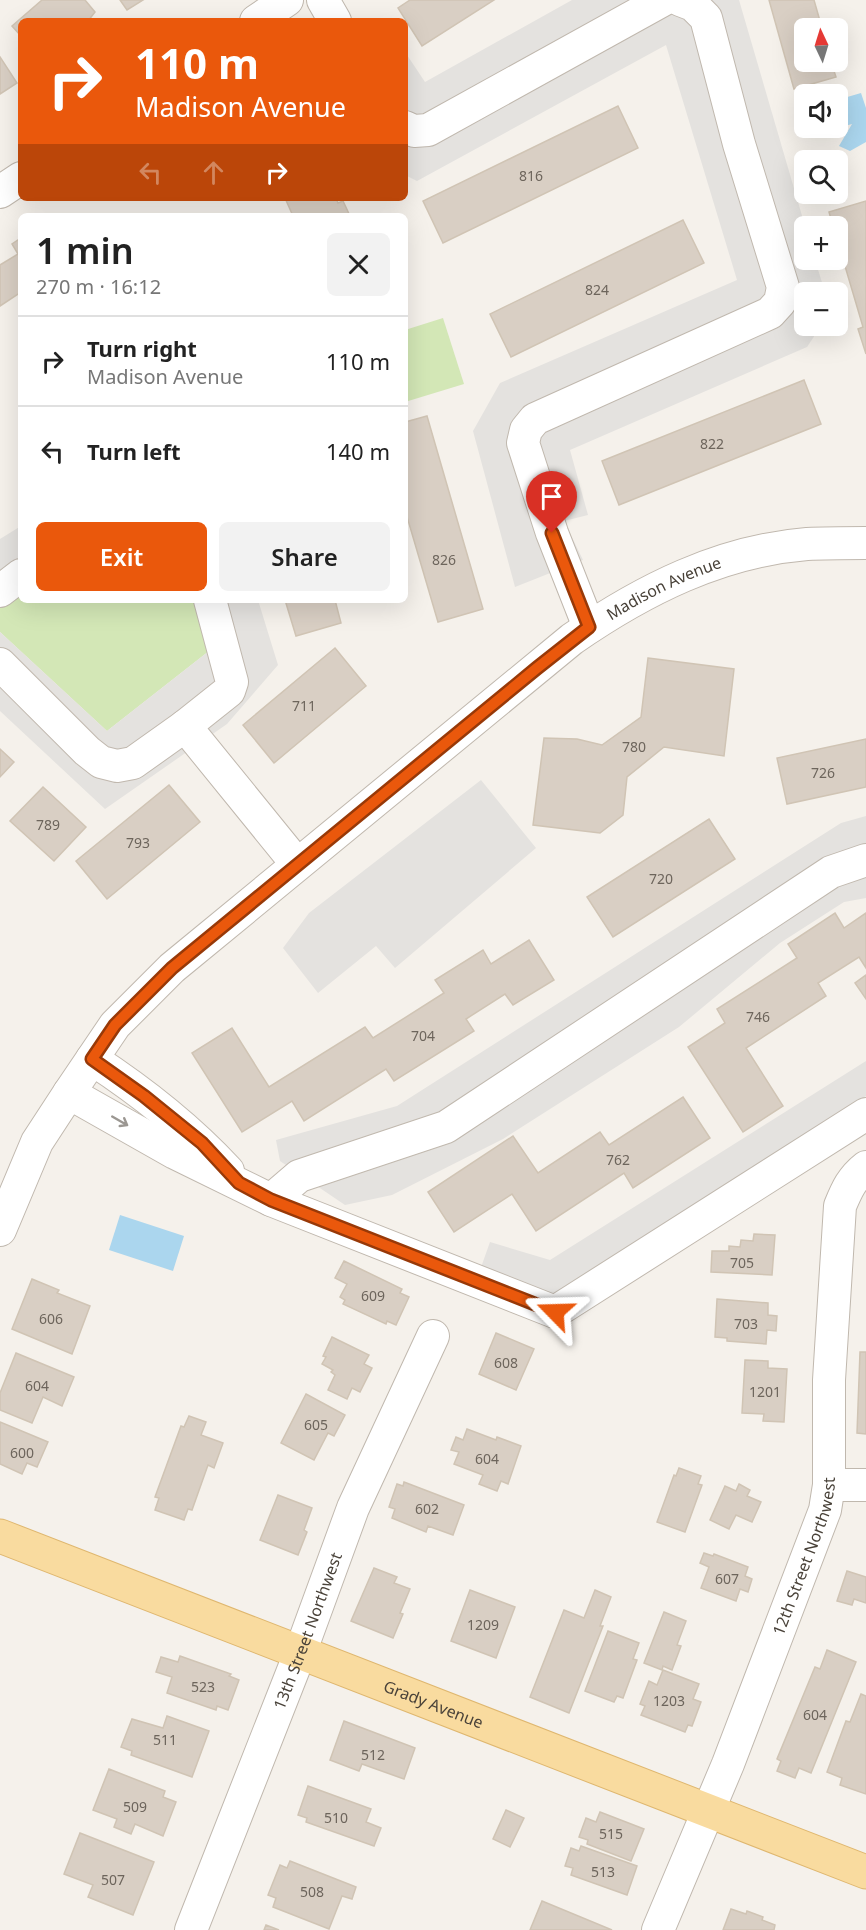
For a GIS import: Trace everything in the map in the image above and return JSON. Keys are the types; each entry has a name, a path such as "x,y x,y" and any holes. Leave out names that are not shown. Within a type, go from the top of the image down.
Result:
{"main road":[{"name":"Grady Avenue","path":"0,1536 866,1872"}],"street":[{"path":"260,18 287,0"},
{"path":"322,0 333,18"},
{"path":"408,128 414,131 428,130 663,0"},
{"path":"589,627 544,511 523,443 526,430 535,419 770,313 780,302 783,287 739,144 706,18 693,5 680,0"},
{"path":"0,192 18,180"},
{"name":"Madison Avenue","path":"4,1211 37,1142 115,1025 172,968 572,639 645,593 703,567 748,554 805,544 866,543"},
{"path":"0,591 18,577"},
{"path":"0,664 100,762 117,766 133,763 229,691 232,682 211,603"},
{"path":"185,726 297,864"},
{"path":"271,1200 298,1176 446,1127 831,872 866,860"},
{"path":"92,1059 144,1096 202,1143 239,1183"},
{"path":"69,1093 175,1153 271,1200 555,1312 866,1114"},
{"name":"12th Street Northwest","path":"658,1930 728,1764 825,1510 829,1485 829,1380 840,1206 854,1176 866,1167"},
{"name":"13th Street Northwest","path":"191,1930 300,1653 353,1508 433,1336"},
{"path":"829,1485 866,1485"}],"green space":[{"path":"443,318 464,384 408,401 408,329"},
{"path":"18,595 18,603 196,603 209,651 107,731 0,632 0,606"}],"shaded area":[{"path":"572,0 739,0 794,188 794,204 799,204 802,216 794,216 794,270 818,270 822,282 794,282 794,336 814,336 807,347 570,450 588,515 564,521 583,560 515,587 473,431 500,383 737,280 666,45 417,181 408,176 408,56 425,82"},
{"path":"18,528 18,595 0,606 0,539"},
{"path":"196,603 259,603 278,665 227,724 105,809 0,711 0,632 107,731 209,651"},
{"path":"481,780 536,848 395,968 376,946 318,993 283,948 309,913"},
{"path":"866,816 866,898 844,902 780,943 679,1027 503,1139 392,1195 345,1205 280,1161 276,1140 397,1106 841,823"},
{"path":"866,1061 866,1096 554,1294 479,1273 490,1242 550,1260"}],"water":[{"path":"861,93 866,108 866,142 850,151 839,146 844,138 848,138 848,131 852,124 848,125 848,97"},
{"path":"120,1215 184,1236 173,1271 109,1250"}],"building":[{"path":"42,0 85,0 95,12 90,18 21,18"},
{"path":"120,0 143,0 127,10"},
{"path":"410,0 494,0 422,46 408,24 408,18 404,18 398,8"},
{"path":"769,0 814,0 819,18 794,18 794,72 834,72 836,77 812,84 794,84 794,89"},
{"path":"18,21 18,33 12,26"},
{"path":"0,57 17,83 0,94"},
{"path":"618,106 638,148 443,243 423,201"},
{"path":"286,201 337,201 338,203 343,201 349,213 292,213"},
{"path":"866,201 866,354 858,329 863,327 846,270 848,270 848,216 830,216 829,212"},
{"path":"683,220 704,263 511,357 490,314"},
{"path":"18,240 18,254 12,244"},
{"path":"18,254 18,294 0,306 0,265"},
{"path":"804,380 821,424 619,505 602,461"},
{"path":"427,416 483,609 438,622 408,520 408,421"},
{"path":"286,603 336,603 341,623 296,636"},
{"path":"335,648 366,686 274,763 243,725"},
{"path":"648,658 734,669 724,756 664,747 627,777 623,815 600,833 533,825 544,738 577,739 602,745 641,717"},
{"path":"866,739 866,787 787,804 777,758"},
{"path":"0,749 14,762 0,777"},
{"path":"169,785 200,822 107,899 76,861"},
{"path":"43,787 86,827 54,861 10,821"},
{"path":"709,819 735,859 613,937 587,897"},
{"path":"835,913 844,928 866,913 866,968 859,957 818,983 826,996 746,1048 783,1106 743,1132 688,1047 725,1023 717,1009 797,958 788,944"},
{"path":"529,940 554,980 513,1005 505,994 466,1019 474,1031 394,1081 386,1069 304,1121 292,1101 242,1132 192,1053 232,1028 269,1087 365,1027 373,1038 444,993 435,980 483,950 491,964"},
{"path":"866,975 866,999 855,983"},
{"path":"683,1097 710,1138 633,1188 624,1173 536,1231 512,1194 454,1232 428,1192 513,1136 538,1173 600,1132 609,1145"},
{"path":"754,1234 775,1235 772,1275 711,1272 712,1251 729,1251 729,1246 740,1247 741,1240 753,1241"},
{"path":"344,1261 402,1289 400,1293 409,1297 396,1325 387,1321 386,1324 343,1304 345,1300 340,1297 347,1284 335,1278"},
{"path":"32,1279 59,1290 57,1293 90,1306 72,1354 12,1329"},
{"path":"717,1299 768,1303 768,1315 777,1316 776,1331 767,1330 766,1344 727,1341 727,1338 715,1337"},
{"path":"496,1333 534,1349 516,1390 479,1374"},
{"path":"332,1337 369,1355 364,1364 372,1368 360,1392 352,1388 347,1399 328,1390 335,1375 331,1372 333,1370 322,1364 326,1357 323,1356"},
{"path":"860,1352 866,1352 866,1434 857,1433"},
{"path":"16,1353 74,1377 62,1406 43,1397 32,1423 0,1410 0,1393"},
{"path":"745,1360 768,1361 768,1368 787,1369 784,1422 763,1421 764,1414 742,1413"},
{"path":"306,1394 345,1415 334,1436 328,1433 314,1460 281,1443"},
{"path":"189,1416 206,1422 201,1435 223,1443 214,1468 208,1465 192,1510 188,1509 184,1520 155,1510 159,1498 155,1497 181,1426 184,1427"},
{"path":"0,1422 48,1442 37,1467 27,1463 22,1474 0,1464"},
{"path":"467,1429 521,1446 508,1484 501,1481 497,1491 479,1484 483,1475 454,1464 459,1452 451,1450 456,1437 463,1440"},
{"path":"679,1468 701,1476 698,1484 702,1485 685,1532 657,1522 674,1475 676,1476"},
{"path":"404,1482 464,1505 453,1535 428,1526 426,1532 392,1518 395,1509 389,1507 397,1484 403,1486"},
{"path":"739,1484 750,1490 747,1496 761,1502 752,1522 736,1515 729,1529 710,1520 725,1486 736,1491"},
{"path":"278,1495 312,1508 304,1530 307,1532 298,1555 260,1540"},
{"path":"704,1553 713,1556 714,1554 748,1567 745,1576 752,1579 748,1592 740,1589 736,1601 701,1588 709,1567 700,1563"},
{"path":"374,1568 397,1577 394,1583 410,1589 393,1638 351,1621"},
{"path":"847,1571 866,1577 866,1603 854,1599 852,1605 837,1601"},
{"path":"470,1590 515,1607 496,1658 451,1641"},
{"path":"595,1590 611,1597 600,1626 603,1626 569,1713 530,1697 564,1610 584,1618"},
{"path":"664,1612 686,1621 677,1645 681,1646 672,1670 663,1666 662,1670 644,1663"},
{"path":"608,1631 639,1643 633,1659 637,1660 623,1698 617,1696 614,1702 585,1691"},
{"path":"827,1650 856,1662 811,1773 799,1768 795,1778 777,1771 781,1761 777,1759 815,1667 820,1669"},
{"path":"180,1656 231,1674 229,1676 239,1680 228,1710 217,1706 216,1710 167,1693 172,1677 156,1672 161,1657 178,1662"},
{"path":"663,1670 699,1684 693,1699 701,1702 692,1726 688,1725 685,1732 641,1715 645,1706 640,1704 649,1681 657,1685"},
{"path":"861,1694 866,1696 866,1794 840,1785 842,1778 827,1772 846,1721 850,1722"},
{"path":"167,1716 209,1731 192,1777 131,1755 132,1751 121,1747 132,1719 163,1728"},
{"path":"344,1721 415,1748 404,1779 362,1764 359,1771 330,1760"},
{"path":"109,1769 165,1791 163,1797 176,1802 163,1836 135,1824 131,1834 114,1827 117,1819 93,1810"},
{"path":"308,1786 371,1809 366,1822 381,1828 374,1846 306,1822 307,1818 298,1815"},
{"path":"506,1810 524,1818 510,1847 493,1839"},
{"path":"600,1812 644,1829 631,1861 587,1844 588,1840 579,1837 586,1818 596,1822"},
{"path":"80,1833 154,1862 133,1915 88,1897 93,1885 64,1874"},
{"path":"581,1846 637,1866 627,1895 571,1875 573,1868 565,1866 571,1848 579,1851"},
{"path":"290,1861 356,1887 352,1899 342,1896 329,1929 273,1907 276,1898 268,1895 280,1865 287,1868"},
{"path":"542,1901 612,1930 530,1930"},
{"path":"731,1909 746,1914 747,1911 763,1917 762,1920 775,1925 774,1930 723,1930"},
{"path":"266,1925 279,1930 264,1930"}],"route":[{"path":"552,533 589,627 172,968 115,1025 92,1059 144,1096 202,1143 239,1183 271,1200 555,1312"}]}
